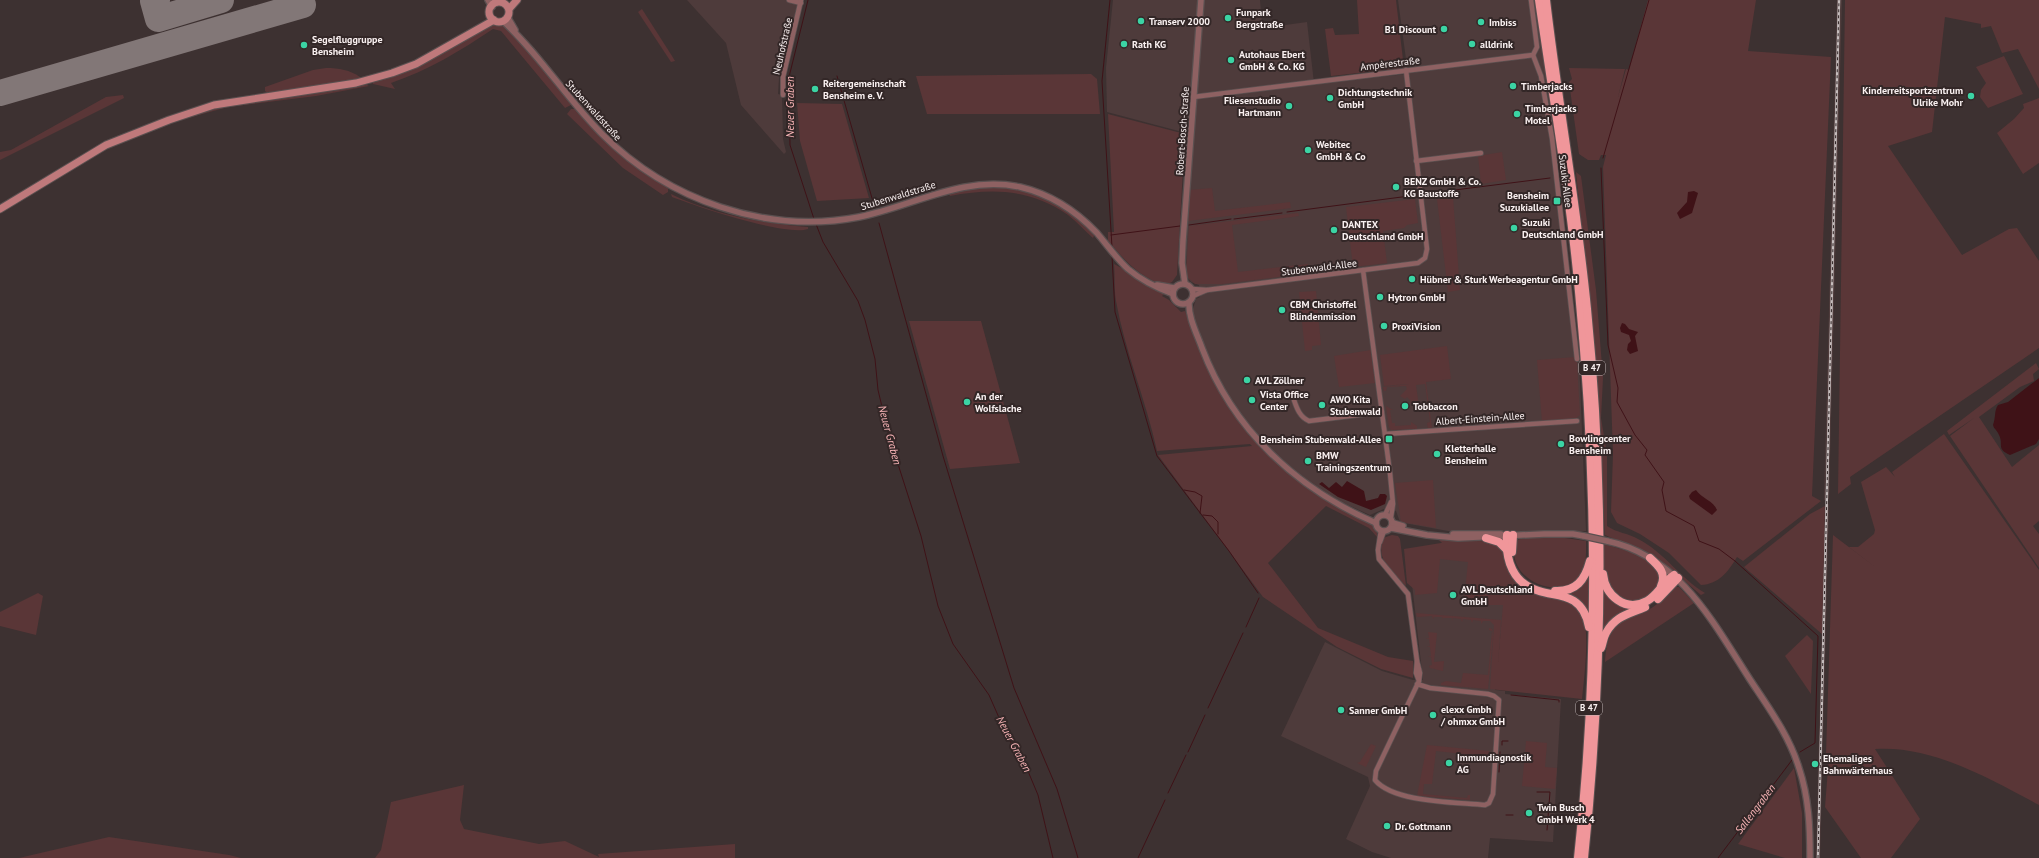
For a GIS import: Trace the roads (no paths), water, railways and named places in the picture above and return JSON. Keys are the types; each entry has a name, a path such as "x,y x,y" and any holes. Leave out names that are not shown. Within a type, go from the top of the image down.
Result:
{"highway":[{"name":"B 47","path":"1539,0 1569,203 1579,290 1590,428 1596,554 1586,772 1578,858"},
{"name":"B 47","path":"1546,0 1575,197 1587,309 1596,426 1598,654 1593,765 1584,858"},
{"path":"1510,535 1512,559 1517,574 1531,586 1541,589 1562,592 1578,586 1584,578 1596,554"},
{"path":"1506,549 1510,535"},
{"path":"1486,538 1499,542 1506,549 1511,568 1522,583 1539,592 1567,597 1576,601 1586,616 1592,645"},
{"path":"1596,554 1606,589 1620,602 1627,604 1642,603 1652,598 1660,589 1676,576"},
{"path":"1650,558 1662,572 1663,582 1660,589"},
{"path":"1598,654 1606,632 1617,620 1623,615 1651,604 1676,576"}],"main road":[{"path":"0,209 106,145 169,120 214,106 322,89 380,77 416,64 452,45 478,29 492,18 505,19 507,7 512,0"},
{"path":"507,7 517,0"},
{"path":"492,18 492,2 507,7"}],"street":[{"path":"789,0 801,1"},
{"name":"Robert-Bosch-Straße","path":"1175,289 1182,263 1201,0"},
{"path":"1531,0 1537,47 1533,55"},
{"name":"Neuhofstraße","path":"783,95 783,77 801,1"},
{"name":"Stubenwaldstraße","path":"505,19 601,133 626,156 660,179 692,196 728,210 758,217 825,221 877,213 951,189 980,185 1002,185 1036,192 1063,205 1086,222 1116,257 1134,273 1151,284 1175,289"},
{"name":"Ampèrestraße","path":"1193,96 1533,55"},
{"name":"Suzuki-Allee","path":"1533,55 1541,76 1552,138 1577,359"},
{"path":"1363,270 1418,263 1425,258 1427,249 1406,70"},
{"path":"1416,161 1481,153"},
{"name":"Robert-Bosch-Straße","path":"1182,263 1186,284"},
{"name":"Stubenwald-Allee","path":"1192,293 1363,270 1393,498 1390,521"},
{"path":"1192,321 1181,304 1176,302 1175,289 1186,284 1192,293 1189,302 1192,321 1210,369 1229,402 1259,442 1303,481 1327,497 1356,512 1377,520 1390,521 1442,533 1510,535 1573,534 1607,540 1626,546 1650,558 1676,576 1688,588 1710,616 1791,746 1808,802 1810,858"},
{"path":"1181,304 1189,302"},
{"path":"1294,400 1298,412 1309,421 1382,412"},
{"name":"Albert-Einstein-Allee","path":"1385,434 1577,421"},
{"path":"1377,520 1382,531"},
{"path":"1390,521 1382,531 1378,554 1382,564 1404,587 1408,594 1417,662 1420,673 1418,682 1376,771 1375,780 1400,794 1417,799 1485,805 1491,801 1499,700 1488,694 1430,688 1418,682"},
{"path":"1390,521 1440,537 1486,538 1510,535"}],"waterway":[{"name":"Neuer Graben","path":"808,0 789,77 790,145 814,219"},
{"path":"1110,0 1102,81 1112,247"},
{"path":"1603,158 1649,0"},
{"path":"837,76 874,205"},
{"path":"1601,168 1608,345 1618,388 1617,402 1635,435 1647,450 1645,455 1664,482 1662,490 1666,511 1694,526 1699,541 1719,549 1735,561 1818,636 1815,743 1800,752"},
{"path":"1423,194 1550,178"},
{"path":"1287,212 1417,195"},
{"path":"1234,219 1282,213"},
{"path":"1189,225 1231,219"},
{"path":"879,223 943,456 1014,688 1057,789 1078,858"},
{"name":"Neuer Graben","path":"816,224 823,242 858,301 865,320 875,359 878,390 889,436 921,536 938,606 953,644 989,695 1008,738 1025,764 1038,795 1053,858"},
{"path":"1111,235 1180,226"},
{"path":"1112,256 1115,312 1157,456 1229,551 1258,593"},
{"path":"1184,490 1195,492 1202,496 1200,513"},
{"path":"1203,515 1212,516 1218,522 1218,534"},
{"path":"1246,627 1259,598"},
{"path":"1208,708 1243,633"},
{"path":"1511,695 1559,700 1559,702"},
{"path":"1188,752 1205,715"},
{"path":"1502,745 1502,741 1508,741"},
{"path":"1499,772 1500,752"},
{"path":"1168,793 1186,755"},
{"name":"Sallengraben","path":"1718,858 1792,760"},
{"path":"1537,792 1550,792 1547,830"},
{"path":"1138,858 1165,800"},
{"path":"1506,815 1513,815"}],"railway":[{"path":"1818,858 1839,0"}],"place":[{"name":"Funpark Bergstraße","path":"1228,18"},
{"name":"Transerv 2000","path":"1141,21"},
{"name":"Imbiss","path":"1481,22"},
{"name":"B1 Discount","path":"1444,29"},
{"name":"Rath KG","path":"1124,44"},
{"name":"alldrink","path":"1472,44"},
{"name":"Segelfluggruppe Bensheim","path":"304,45"},
{"name":"Autohaus Ebert GmbH & Co. KG","path":"1231,60"},
{"name":"Timberjacks","path":"1513,86"},
{"name":"Reitergemeinschaft Bensheim e. V.","path":"815,89"},
{"name":"Kinderreitsportzentrum Ulrike Mohr","path":"1971,96"},
{"name":"Dichtungstechnik GmbH","path":"1330,98"},
{"name":"Fliesenstudio Hartmann","path":"1289,106"},
{"name":"Timberjacks Motel","path":"1517,114"},
{"name":"Webitec GmbH & Co","path":"1308,150"},
{"name":"BENZ GmbH & Co. KG Baustoffe","path":"1396,187"},
{"name":"Bensheim Suzukiallee","path":"1557,201"},
{"name":"Suzuki Deutschland GmbH","path":"1514,228"},
{"name":"DANTEX Deutschland GmbH","path":"1334,230"},
{"name":"Hübner & Sturk Werbeagentur GmbH","path":"1412,279"},
{"name":"Hytron GmbH","path":"1380,297"},
{"name":"CBM Christoffel Blindenmission","path":"1282,310"},
{"name":"ProxiVision","path":"1384,326"},
{"name":"AVL Zöllner","path":"1247,380"},
{"name":"Vista Office Center","path":"1252,400"},
{"name":"An der Wolfslache","path":"967,402"},
{"name":"AWO Kita Stubenwald","path":"1322,405"},
{"name":"Tobbaccon","path":"1405,406"},
{"name":"Bensheim Stubenwald-Allee","path":"1389,439"},
{"name":"Bowlingcenter Bensheim","path":"1561,444"},
{"name":"Kletterhalle Bensheim","path":"1437,454"},
{"name":"BMW Trainingszentrum","path":"1308,461"},
{"name":"AVL Deutschland GmbH","path":"1453,595"},
{"name":"Sanner GmbH","path":"1341,710"},
{"name":"elexx Gmbh / ohmxx GmbH","path":"1433,715"},
{"name":"Immundiagnostik AG","path":"1449,763"},
{"name":"Ehemaliges Bahnwärterhaus","path":"1815,764"},
{"name":"Twin Busch GmbH Werk 4","path":"1529,813"},
{"name":"Dr. Gottmann","path":"1387,826"}]}
